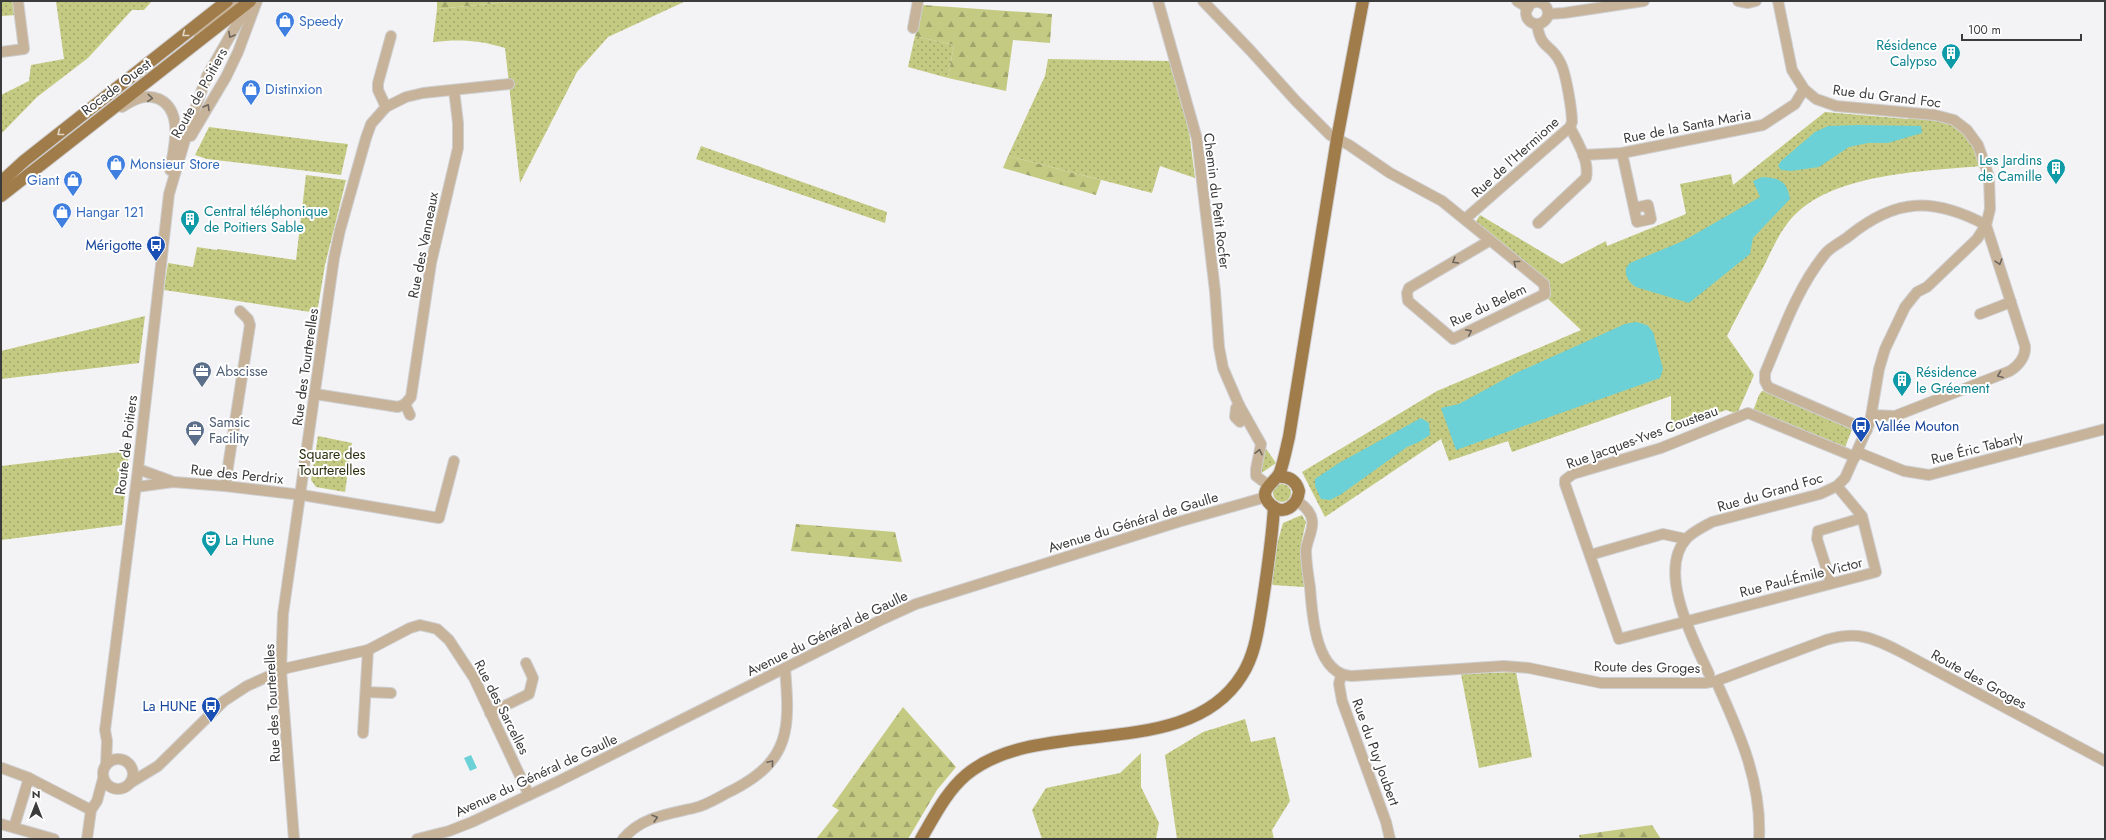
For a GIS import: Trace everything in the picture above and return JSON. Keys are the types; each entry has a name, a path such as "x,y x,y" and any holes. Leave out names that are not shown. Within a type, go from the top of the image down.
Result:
{"main road":[{"name":"Rocade Ouest","path":"1,182 24,161 227,1"},
{"name":"Rocade Ouest","path":"1,196 68,142 250,1"},
{"path":"1280,508 1266,497 1268,485 1278,477 1289,437 1337,139 1364,1"},
{"path":"1280,508 1297,501 1299,491 1292,480 1289,469 1289,437"},
{"path":"1278,477 1287,477 1292,480"},
{"path":"922,839 940,808 956,785 966,775 994,758 1028,747 1163,727 1191,717 1227,694 1242,675 1254,649 1280,508"}],"street":[{"path":"1,52 24,49 18,1"},
{"path":"176,59 209,25 239,1"},
{"name":"Route de Poitiers","path":"106,765 107,741 105,730 136,487 169,194 190,122 207,76 250,1"},
{"name":"Route de Poitiers","path":"181,153 226,77 238,52 257,1"},
{"path":"912,28 918,1"},
{"name":"Chemin du Petit Rocfer","path":"1158,1 1197,139 1215,291 1219,347 1223,368 1245,417 1261,444 1256,476 1268,485"},
{"path":"1203,1 1296,101 1330,135 1390,173 1442,201 1489,241"},
{"path":"1517,1 1528,8"},
{"path":"1548,14 1546,7 1540,2 1533,3 1526,12 1529,20 1537,24 1542,22 1548,14 1644,1"},
{"path":"1738,1 1756,1"},
{"name":"Rue du Grand Foc","path":"1759,839 1759,812 1749,762 1738,729 1686,622 1677,591 1675,578 1678,557 1686,539 1697,529 1712,522 1820,494 1837,486 1845,478 1867,430 1872,414 1879,369 1885,349 1905,307 1917,292 1927,287 1977,239 1986,225 1991,199 1989,177 1978,145 1961,125 1954,120 1935,115 1836,106 1816,99 1804,89 1792,70 1778,1"},
{"name":"Rue de l'Hermione","path":"1465,219 1570,127 1572,117 1563,67 1557,57 1541,41 1537,24"},
{"path":"386,107 378,90 378,83 391,36"},
{"name":"Rue des Tourterelles","path":"294,839 281,671 284,614 340,230 371,124 386,107 406,97 509,84"},
{"name":"Rue de la Santa Maria","path":"1583,155 1622,153 1763,125 1795,104 1804,89"},
{"name":"Rue des Vanneaux","path":"406,404 411,397 431,263 458,148 458,122 454,90"},
{"path":"68,142 85,135 134,100 149,96 163,101 172,111 175,128 169,180 169,194"},
{"path":"1538,223 1583,182 1587,173 1583,155 1570,127"},
{"path":"1622,153 1634,208"},
{"path":"1867,430 1768,388 1765,381 1765,373 1801,292 1826,253 1866,222 1887,212 1908,206 1928,206 1952,209 1986,225 2026,352 2015,368 1895,416 1872,414"},
{"name":"Rue du Belem","path":"1489,241 1544,284 1545,294 1453,339 1408,301 1406,293 1409,288 1489,241"},
{"path":"1980,314 2011,302"},
{"path":"225,486 250,325 248,318 240,311"},
{"path":"315,394 398,407 406,404 410,415"},
{"name":"Rue Éric Tabarly","path":"1748,413 1856,455 1904,471 1929,475 2105,430"},
{"name":"Rue Jacques-Yves Cousteau","path":"1686,622 1619,639 1565,489 1565,480 1568,476 1662,448 1748,413"},
{"name":"Rue des Perdrix","path":"136,487 173,482 225,486 302,494 439,518 454,461"},
{"name":"Rue des Perdrix","path":"138,469 173,482"},
{"name":"Rue Paul-Émile Victor","path":"1686,622 1876,572 1862,518 1837,486"},
{"name":"Avenue du Général de Gaulle","path":"417,839 466,824 529,795 883,619 943,594 1178,522 1266,497"},
{"path":"1297,501 1307,510 1312,521 1306,551 1312,617 1317,638 1323,655 1330,666 1341,675"},
{"path":"1832,583 1817,539 1818,531 1862,518"},
{"path":"1590,555 1663,534 1686,539"},
{"name":"Rue des Sarcelles","path":"368,650 410,628 420,625 437,629 445,635 474,678 529,795"},
{"name":"Route des Groges","path":"1341,675 1352,676 1504,666 1528,668 1601,683 1694,684 1839,636 1862,635 1872,638 1901,652 2105,761"},
{"path":"103,779 110,788 123,789 158,766 224,701 246,686 287,668 368,650 363,734"},
{"path":"490,713 529,694 533,678 526,664"},
{"path":"623,839 629,832 646,820 701,806 764,772 774,760 784,736 786,712 785,668"},
{"name":"Rue du Puy Joubert","path":"1341,675 1339,684 1342,701 1390,839"},
{"path":"366,692 391,694"},
{"path":"107,741 127,763 133,775 130,783"},
{"path":"87,839 91,810 97,801 103,779 102,773 106,765 113,760 150,771"},
{"path":"2,768 29,778 91,810"},
{"path":"14,827 29,778"},
{"path":"97,801 117,789"},
{"path":"1,824 54,839"}],"green space":[{"path":"1,1 14,1 16,15 1,16"},
{"path":"56,1 152,1 144,10 132,10 88,58 37,97 1,134 1,95 29,81 31,65 64,59"},
{"path":"437,1 519,1 437,9"},
{"path":"519,1 686,1 608,37 577,72 520,183 505,48 487,43 469,41 433,42 437,9"},
{"path":"923,5 1052,14 1050,43 1013,40 1006,91 948,78 954,45 915,36"},
{"path":"915,36 954,45 948,78 908,67"},
{"path":"1048,59 1170,61 1188,123 1195,178 1160,166 1152,193 1008,156 1045,76"},
{"path":"1825,112 1908,119 1910,117 1936,119 1949,123 1970,138 1981,166 1911,172 1862,181 1839,188 1818,198 1800,210 1788,222 1779,236 1727,336 1754,375 1737,414 1726,410 1671,431 1671,396 1512,452 1508,441 1449,461 1441,439 1325,517 1302,472 1437,391 1581,330 1545,296 1548,290 1475,223 1480,215 1562,264 1606,241 1607,246 1686,214 1680,184 1731,174 1733,185"},
{"path":"209,127 348,144 341,175 207,159 195,155"},
{"path":"701,146 887,212 885,223 696,159"},
{"path":"1008,156 1101,180 1096,195 1003,168"},
{"path":"306,175 346,180 325,265 317,313 164,290 168,263 193,267 197,247 296,260"},
{"path":"145,316 139,363 1,379 1,351"},
{"path":"1762,391 1767,391 1853,427 1844,450 1753,411"},
{"path":"1835,421 1838,428 1824,433 1822,426"},
{"name":"Square des Tourterelles","path":"318,436 352,443 345,492 316,487 311,480"},
{"path":"1264,446 1276,463 1260,474"},
{"path":"129,451 122,525 1,540 1,466"},
{"path":"1278,484 1286,484 1291,489 1289,500 1286,502 1278,502 1273,497 1273,489"},
{"path":"1302,515 1306,522 1301,544 1304,587 1273,585 1270,581 1276,548 1283,523"},
{"path":"796,524 895,532 902,562 791,551"},
{"path":"1516,672 1532,757 1479,768 1461,674"},
{"path":"903,707 956,767 937,790 908,839 816,839 839,810 832,806"},
{"path":"1245,719 1251,742 1275,737 1290,801 1272,830 1274,839 1177,839 1165,755 1203,732"},
{"path":"1141,753 1141,787 1159,823 1156,839 1042,839 1032,810 1046,788 1120,773"},
{"path":"1652,825 1661,839 1580,839 1579,835"}],"water":[{"path":"1828,126 1921,126 1922,133 1888,143 1868,143 1849,147 1819,167 1791,171 1781,170 1778,166 1781,161 1815,132"},
{"path":"1762,177 1774,178 1785,184 1790,199 1753,238 1750,254 1689,303 1636,287 1629,281 1626,268 1630,263 1683,241 1760,197 1753,181"},
{"path":"1636,322 1647,325 1653,332 1663,369 1660,378 1456,450 1441,408 1459,404 1516,373 1625,324"},
{"path":"1421,418 1429,423 1430,435 1407,447 1340,495 1330,500 1321,499 1315,486 1315,479 1339,463"},
{"path":"471,755 477,768 470,771 464,758"}],"place":[{"name":"Speedy","path":"285,38"},
{"name":"Résidence Calypso","path":"1951,70"},
{"name":"Distinxion","path":"251,106"},
{"name":"Monsieur Store","path":"116,181"},
{"name":"Les Jardins de Camille","path":"2056,185"},
{"name":"Giant","path":"73,197"},
{"name":"Hangar 121","path":"62,229"},
{"name":"Central téléphonique de Poitiers Sable","path":"190,236"},
{"name":"Mérigotte","path":"156,262"},
{"name":"Abscisse","path":"202,388"},
{"name":"Résidence le Gréement","path":"1902,397"},
{"name":"Vallée Mouton","path":"1861,443"},
{"name":"Samsic Facility","path":"195,447"},
{"name":"La Hune","path":"211,557"},
{"name":"La HUNE","path":"211,723"}]}
